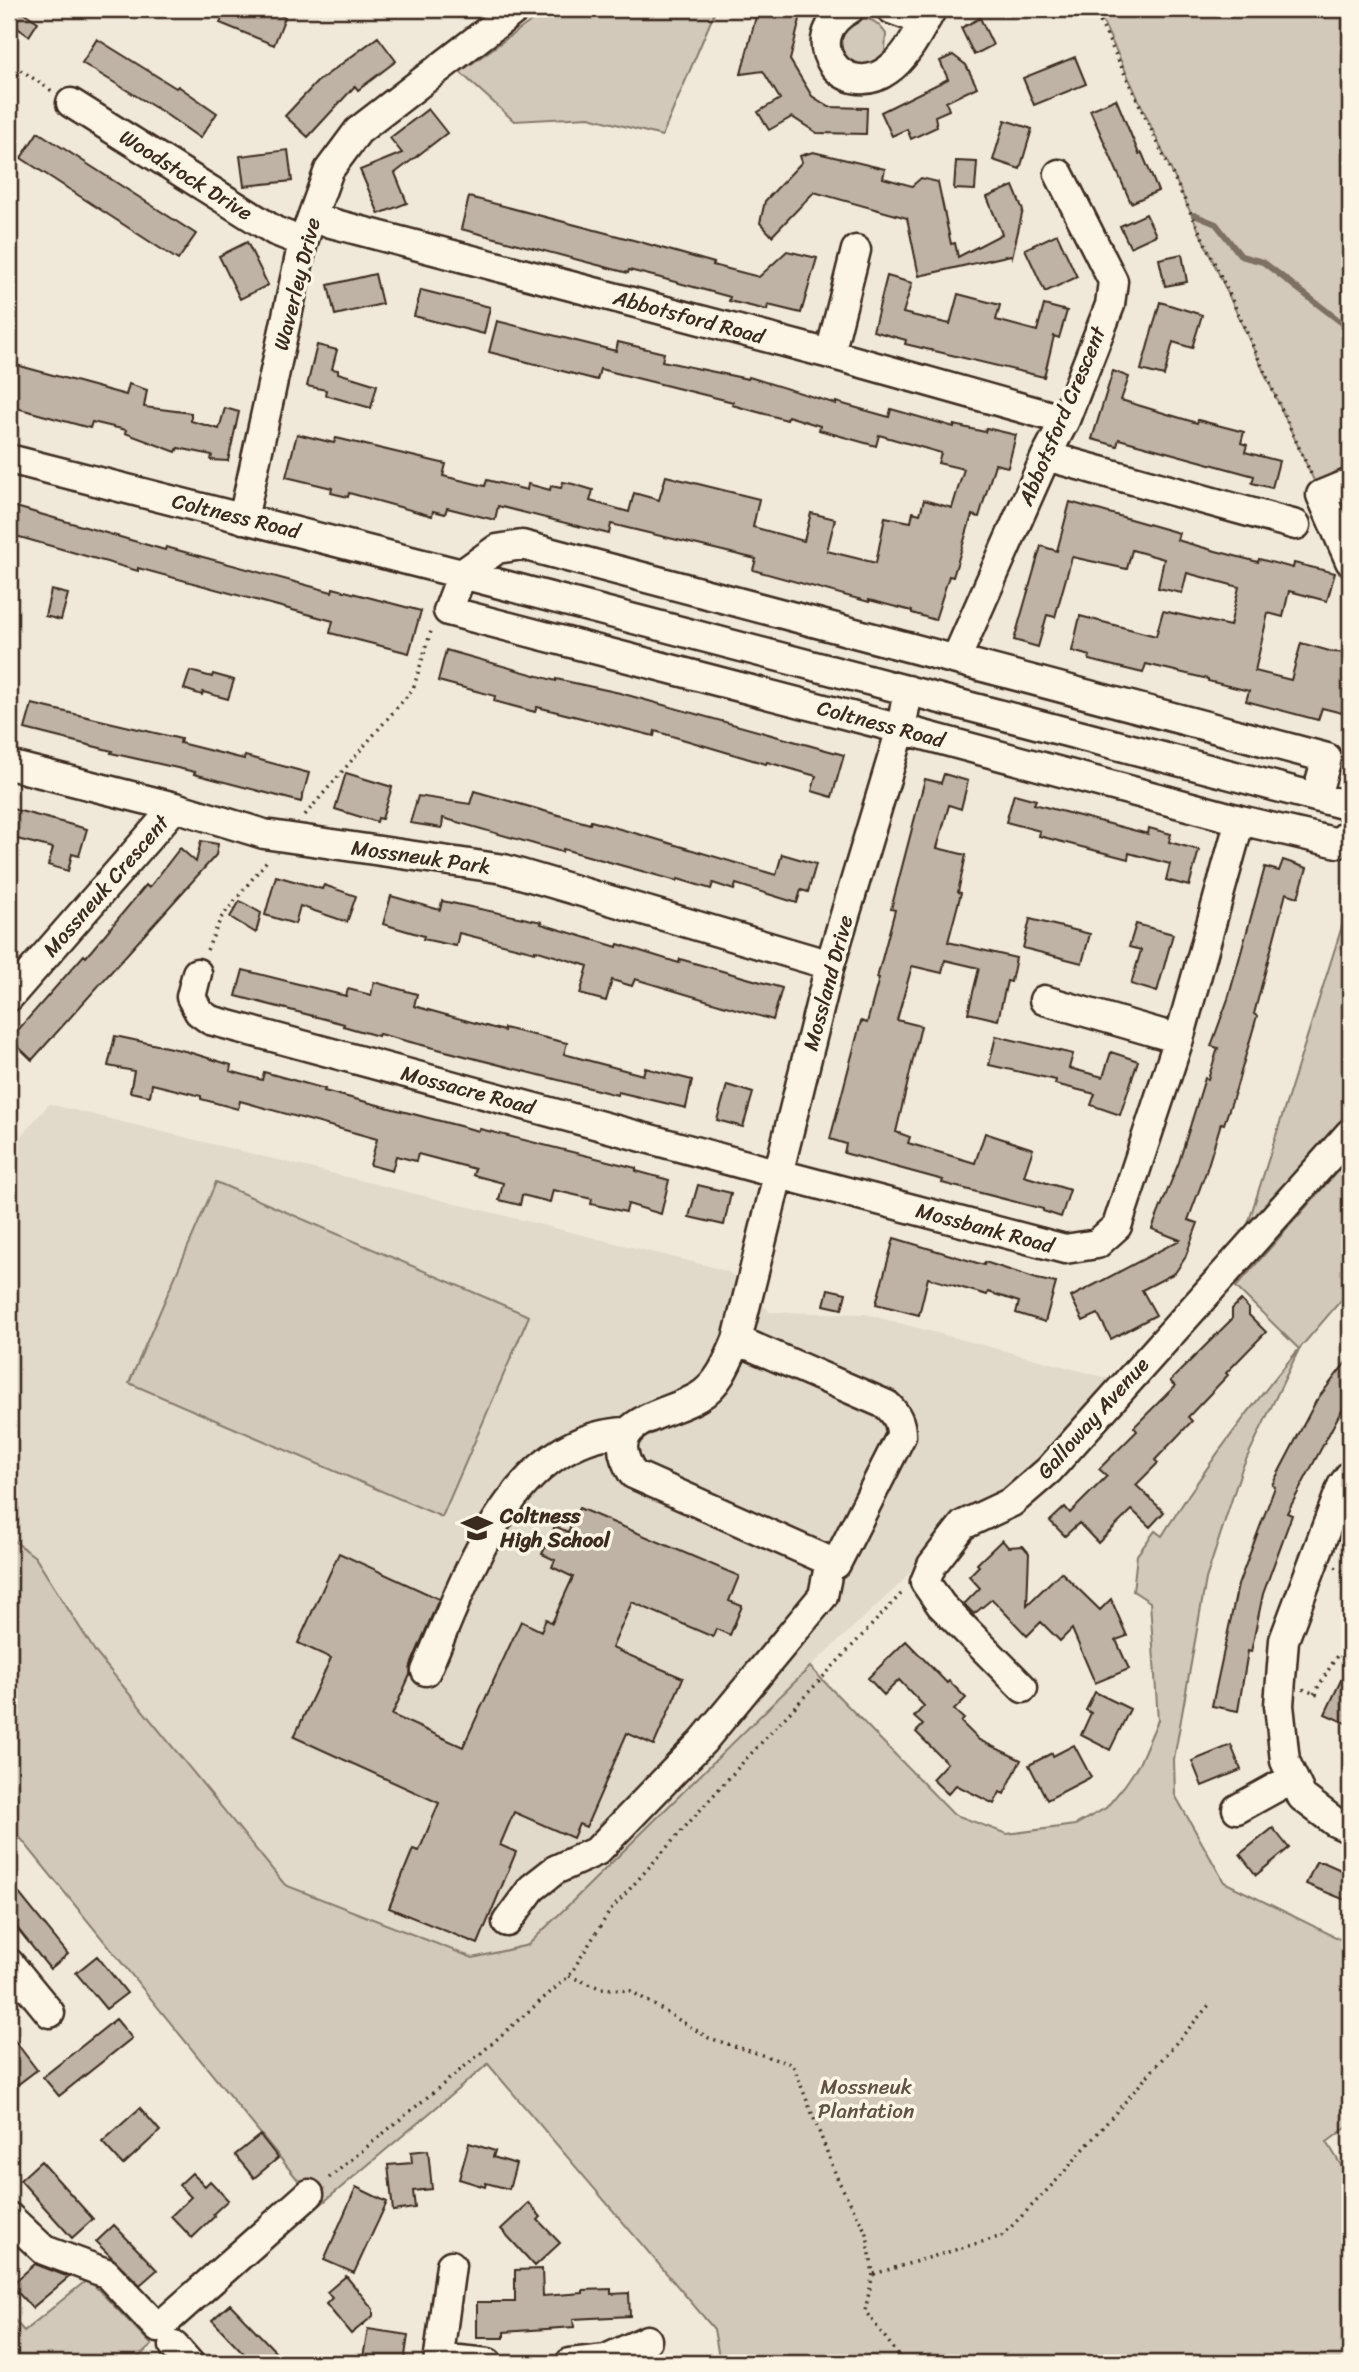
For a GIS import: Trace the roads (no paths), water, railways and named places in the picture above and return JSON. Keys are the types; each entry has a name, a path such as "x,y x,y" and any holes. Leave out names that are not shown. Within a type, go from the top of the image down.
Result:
{"street":[{"path":"850,9 840,14 828,28 825,41 827,55 839,71 850,79 868,79 887,72 902,58 929,13"},
{"path":"891,9 910,16 929,13"},
{"name":"Waverley Drive","path":"243,519 308,230 329,170 358,131 501,13"},
{"name":"Woodstock Drive","path":"71,103 275,230 308,230"},
{"name":"Abbotsford Crescent","path":"956,659 1046,456 1065,420 1110,304 1114,281 1059,174"},
{"name":"Abbotsford Road","path":"308,230 830,354 1065,420"},
{"path":"830,354 856,250"},
{"path":"1046,456 1296,525"},
{"name":"Coltness Road","path":"9,458 1350,806"},
{"path":"1350,483 1321,495 1350,561"},
{"path":"463,574 497,549 522,545 1327,758 1315,796"},
{"name":"Coltness Road","path":"463,574 447,611 1240,820 1338,843 1350,833"},
{"name":"Mossland Drive","path":"627,1432 637,1424 699,1397 725,1368 737,1340 830,965 901,729 908,690"},
{"name":"Mossneuk Park","path":"9,765 175,807 264,834 504,869 830,965"},
{"name":"Mossneuk Crescent","path":"9,997 175,807"},
{"name":"Mossbank Road","path":"779,1174 1065,1249 1097,1244 1117,1226 1179,1039 1240,820"},
{"name":"Mossacre Road","path":"197,973 191,997 199,1012 210,1020 779,1174"},
{"path":"1044,1000 1179,1039"},
{"name":"Galloway Avenue","path":"1023,1688 942,1605 925,1582 932,1565 963,1525 1012,1502 1049,1470 1350,1133"},
{"path":"426,1671 483,1541 507,1503 538,1469 577,1443 603,1433 627,1432 621,1446 625,1461 633,1474 836,1564 901,1436 901,1426 895,1413 887,1405 737,1340"},
{"path":"1350,1475 1342,1486 1284,1640 1279,1705 1285,1761 1302,1797 1335,1822 1350,1829"},
{"path":"507,1922 532,1888 555,1870 597,1851 704,1741 823,1595 830,1561"},
{"path":"1237,1809 1293,1778"},
{"path":"9,1963 50,2013"},
{"path":"9,2217 44,2250 106,2273 158,2328 309,2194"},
{"path":"452,2264 439,2361 488,2363"},
{"path":"570,2363 607,2361 648,2340"}],"waterway":[{"path":"1194,215 1216,224 1241,256 1263,262 1350,329"}],"place":[{"name":"Coltness High School","path":"477,1528"}],"park label":[{"name":"Mossneuk Plantation","path":"866,2099"}]}
